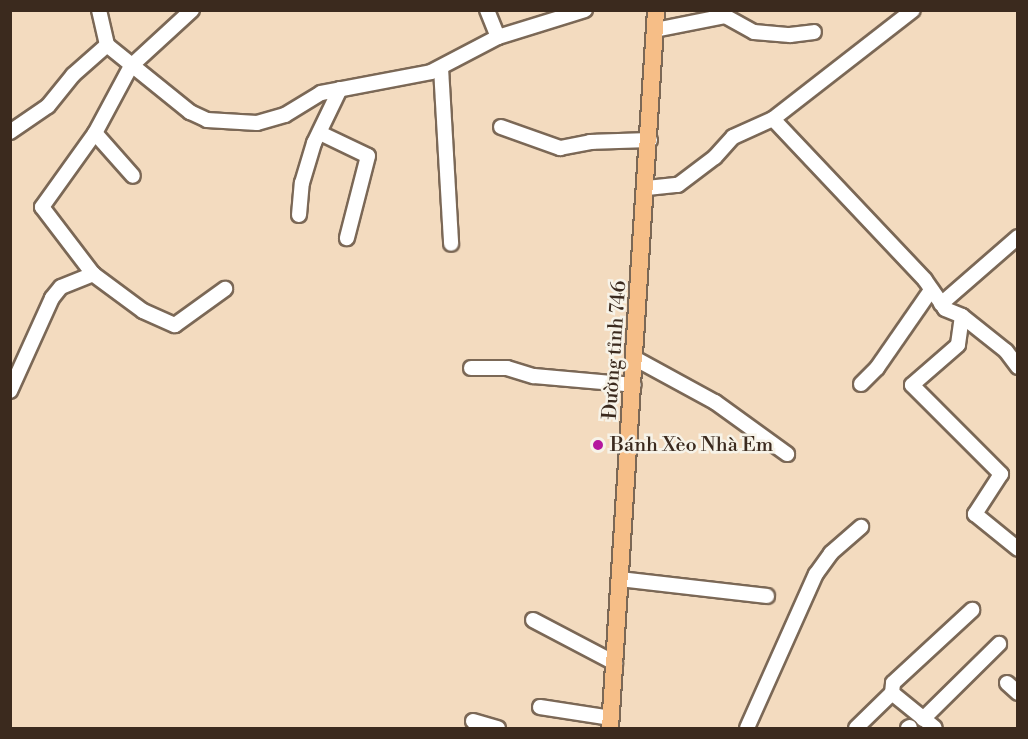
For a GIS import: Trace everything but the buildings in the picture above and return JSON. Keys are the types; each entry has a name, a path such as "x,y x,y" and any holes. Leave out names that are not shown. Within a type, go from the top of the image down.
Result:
{"main road":[{"name":"Đường tỉnh 746","path":"611,723 647,188 656,10"}],"street":[{"path":"99,10 107,45 131,66 190,112 207,120 230,122 275,119 314,96 441,68 498,37 585,10"},
{"path":"192,10 131,66 95,133 42,207 93,274 143,311 175,325 225,289"},
{"path":"487,10 498,37"},
{"path":"647,188 678,184 715,158 733,137 773,119 913,10"},
{"path":"655,30 725,16 754,32 790,35 814,32"},
{"path":"10,132 48,106 73,75 107,45"},
{"path":"441,68 451,244"},
{"path":"299,215 302,183 320,133 340,89"},
{"path":"773,119 932,290 941,304 962,316 1006,351 1017,367"},
{"path":"501,127 560,147 590,142 650,140"},
{"path":"95,133 133,177"},
{"path":"320,133 368,156 347,238"},
{"path":"941,304 1017,237"},
{"path":"10,391 52,298 61,287 93,274"},
{"path":"861,384 877,368 932,290"},
{"path":"962,316 958,345 912,385 1000,474 975,514 1017,549"},
{"path":"636,359 715,402 787,454"},
{"path":"471,368 507,368 534,376 634,385"},
{"path":"747,729 816,574 831,553 861,527"},
{"path":"620,579 767,596"},
{"path":"856,729 892,693 893,682 972,610"},
{"path":"533,620 615,663"},
{"path":"923,719 999,644"},
{"path":"892,693 935,729"},
{"path":"540,707 611,723"},
{"path":"473,721 498,729"}],"place":[{"name":"Bánh Xèo Nhà Em","path":"598,445"}]}
